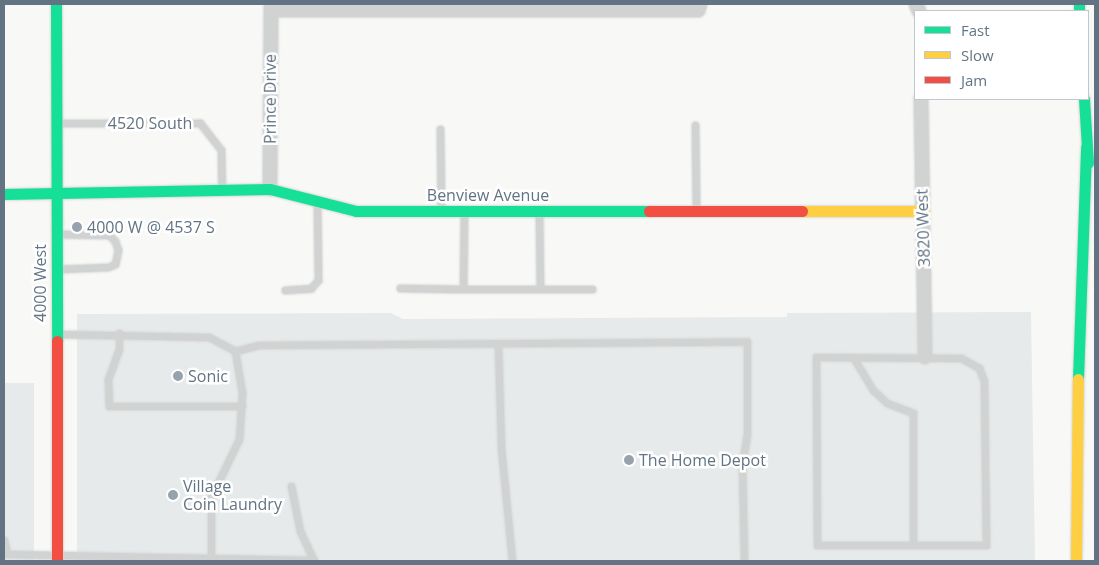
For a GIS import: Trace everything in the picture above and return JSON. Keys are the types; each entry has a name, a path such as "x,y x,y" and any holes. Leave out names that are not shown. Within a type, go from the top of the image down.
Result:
{"main road":[{"name":"4000 West","path":"56,4 57,559"},
{"path":"1084,100 1095,258"},
{"path":"1076,561 1078,361 1086,147"},
{"name":"Benview Avenue","path":"4,194 270,189 317,203 356,211 924,211"}],"street":[{"path":"270,7 699,7"},
{"name":"Prince Drive","path":"270,7 270,189"},
{"name":"3820 West","path":"921,100 925,357"}],"lane":[{"name":"4520 South","path":"56,123 200,122 221,150 222,190"},
{"path":"695,125 696,211"},
{"path":"440,130 442,211"},
{"path":"285,290 312,288 318,280 317,203"},
{"path":"463,289 464,211"},
{"path":"539,211 540,289"},
{"path":"56,234 109,235 115,241 118,250 115,264 108,267 56,269"},
{"path":"400,288 592,289"},
{"path":"119,333 119,349 108,380 109,406 242,406"},
{"path":"57,334 119,333 209,337 235,351 241,368 242,406 239,438 211,497 211,561"},
{"path":"235,351 259,345 747,342 747,434 742,464 744,561"},
{"path":"498,345 501,448 512,561"},
{"path":"816,357 853,357 925,357 968,360 982,374 986,545 817,545 816,357"},
{"path":"853,357 873,390 887,403 913,413 914,545"},
{"path":"4,540 5,554 57,559 314,561 300,531 291,486"}],"shaded area":[{"path":"1031,312 1035,561 77,561 77,314 391,313 403,319 787,317 787,313"},
{"path":"4,383 34,383 34,561 4,561"}],"traffic: fast":[{"path":"56,4 57,341"},
{"path":"1079,4 1079,10"},
{"path":"1084,100 1088,163"},
{"path":"1078,379 1086,147"},
{"path":"4,194 270,189 356,211 649,211"}],"traffic: slow":[{"path":"802,211 924,211"},
{"path":"1076,561 1078,379"}],"traffic: jam":[{"path":"649,211 802,211"},
{"path":"57,341 57,561"}],"place":[{"name":"4000 W @ 4537 S","path":"77,227"},
{"name":"Sonic","path":"178,376"},
{"name":"The Home Depot","path":"629,460"},
{"name":"Village Coin Laundry","path":"173,495"}]}
